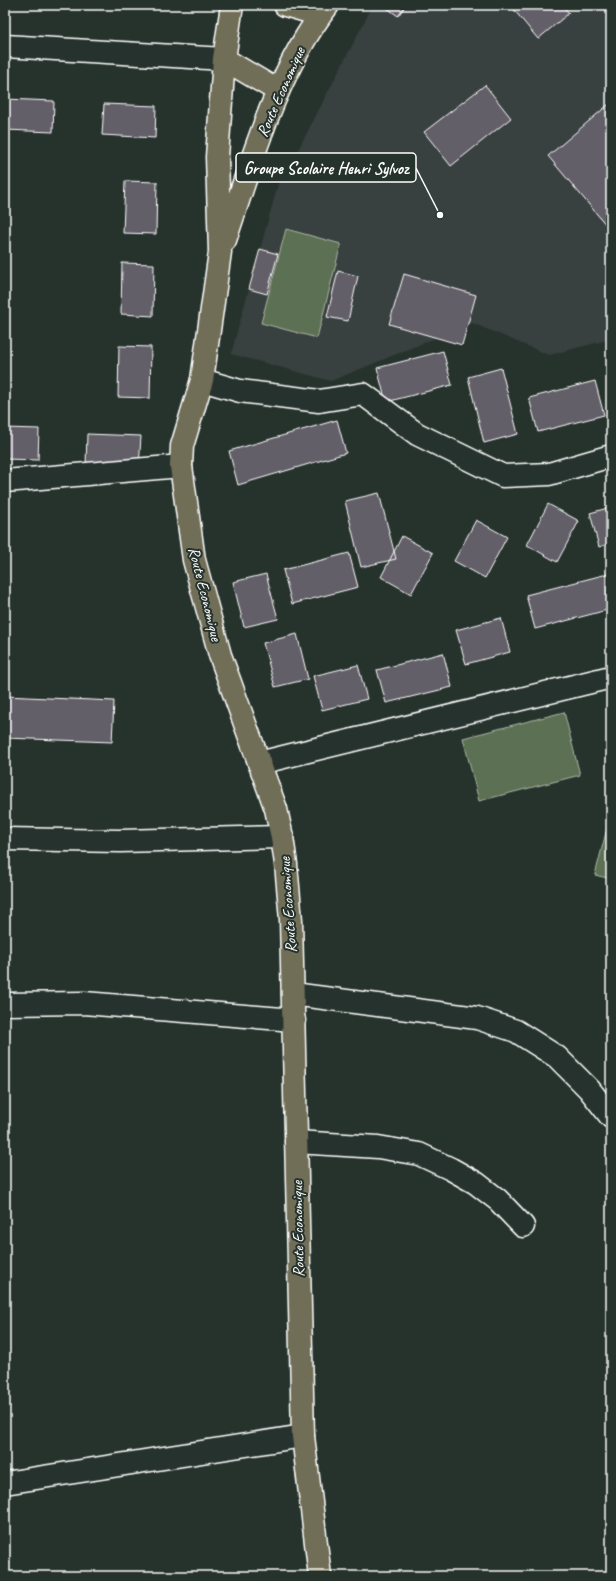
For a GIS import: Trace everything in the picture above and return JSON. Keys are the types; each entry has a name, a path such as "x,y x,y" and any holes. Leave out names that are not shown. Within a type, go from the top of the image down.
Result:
{"highway":[{"name":"Route Economique","path":"232,5 224,59 217,157 220,252 202,380 182,446 181,466 196,567 220,655 276,809 282,836 291,920 294,994 303,1436 320,1576"},
{"path":"285,5 324,10"},
{"name":"Route Economique","path":"220,252 278,91 293,59 324,10"},
{"path":"224,59 278,91"}],"street":[{"path":"5,46 224,59"},
{"path":"202,380 240,391 318,401 363,394 417,434 503,476 549,474 611,456"},
{"path":"5,481 181,466"},
{"path":"259,763 611,677"},
{"path":"5,839 120,841 282,836"},
{"path":"294,994 477,1018 516,1031 557,1057 589,1089 611,1117"},
{"path":"5,1004 84,1003 294,1020"},
{"path":"296,1142 378,1147 419,1154 476,1183 498,1200 522,1226"},
{"path":"5,1483 303,1436"}],"shaded area":[{"path":"373,5 611,5 611,339 549,355 472,323 331,381 231,354 279,181 299,148"}],"green space":[{"path":"286,229 341,244 317,338 261,323"},
{"path":"564,712 580,775 479,801 463,738"},
{"path":"611,813 611,879 595,875"}],"building":[{"path":"383,5 406,5 398,16"},
{"path":"510,5 562,5 569,13 538,39"},
{"path":"485,85 511,118 451,166 424,132"},
{"path":"5,99 54,101 53,132 5,130"},
{"path":"104,104 156,106 155,138 102,135"},
{"path":"609,104 611,107 611,222 607,226 548,156"},
{"path":"125,181 157,182 156,234 123,233"},
{"path":"260,249 278,254 267,294 249,289"},
{"path":"122,263 154,264 153,316 121,314"},
{"path":"338,271 358,276 348,321 327,317"},
{"path":"404,274 476,295 462,345 389,324"},
{"path":"119,346 151,347 150,398 118,397"},
{"path":"443,351 452,385 386,402 377,368"},
{"path":"501,368 518,434 484,443 468,377"},
{"path":"595,381 604,415 538,432 529,398"},
{"path":"337,420 346,453 238,485 229,451"},
{"path":"5,428 39,429 38,460 5,459"},
{"path":"87,434 141,436 139,468 86,465"},
{"path":"379,493 396,559 361,567 345,501"},
{"path":"548,504 579,521 557,562 527,545"},
{"path":"611,507 611,543 599,547 590,513"},
{"path":"476,520 507,537 485,578 454,561"},
{"path":"402,536 433,553 411,594 381,577"},
{"path":"349,553 358,587 292,604 283,570"},
{"path":"611,573 611,609 535,629 526,595"},
{"path":"266,574 278,619 244,627 233,582"},
{"path":"501,618 510,652 466,664 456,630"},
{"path":"297,634 308,679 275,687 263,643"},
{"path":"443,653 452,687 386,703 377,670"},
{"path":"358,665 367,699 322,710 313,676"},
{"path":"5,696 114,701 112,742 5,738"}],"place":[{"name":"Groupe Scolaire Henri Sylvoz","path":"440,215"}]}
